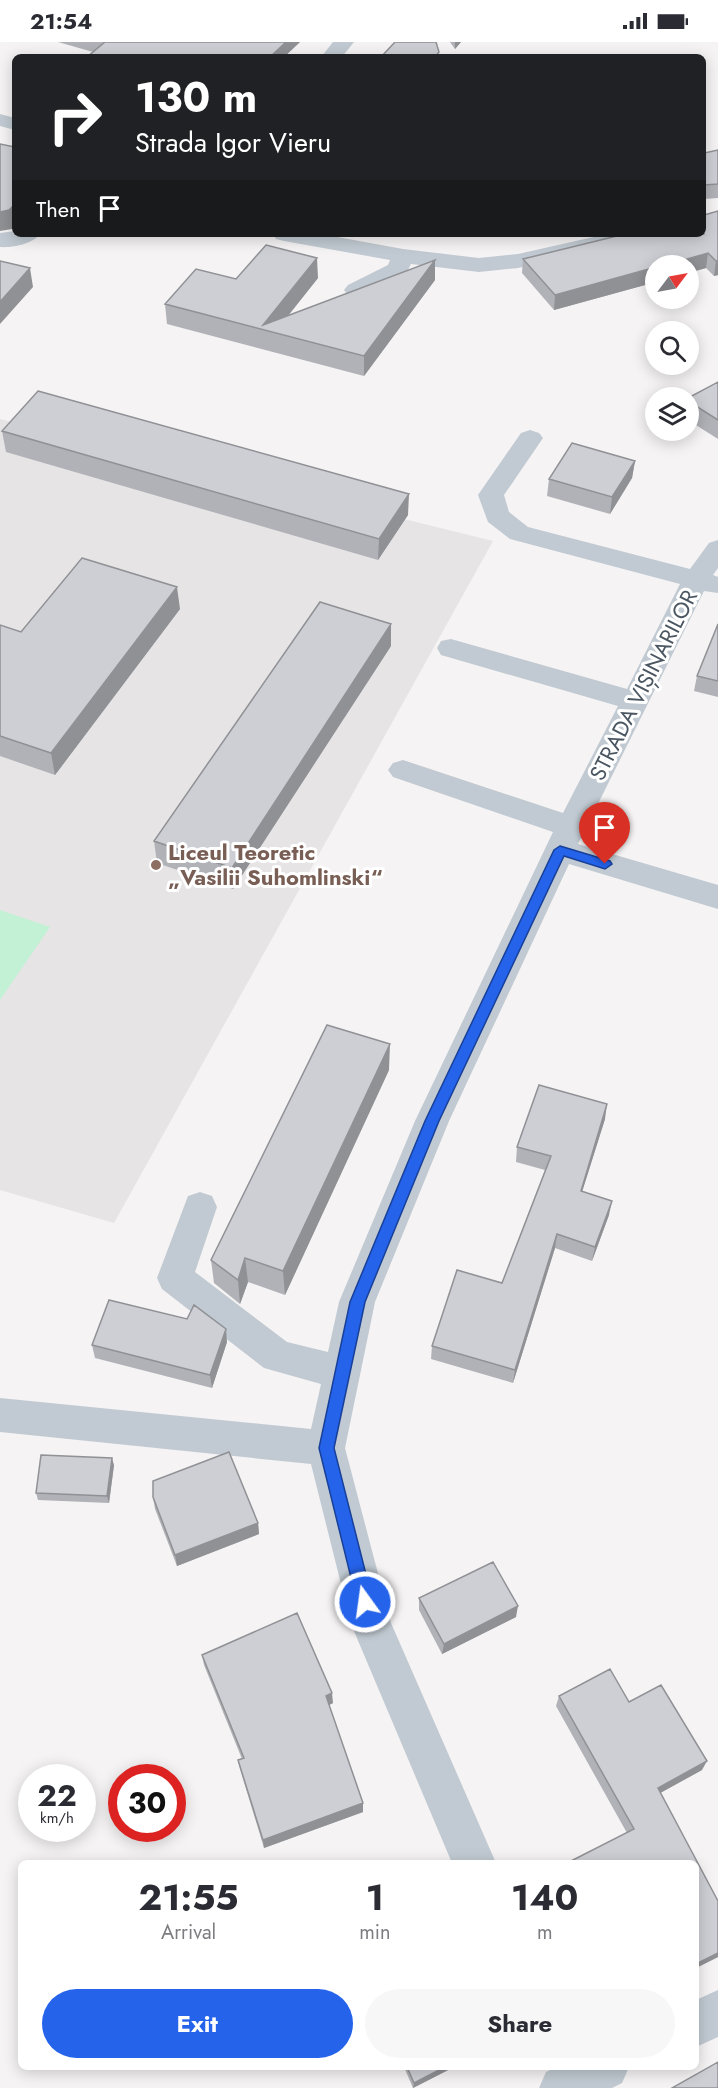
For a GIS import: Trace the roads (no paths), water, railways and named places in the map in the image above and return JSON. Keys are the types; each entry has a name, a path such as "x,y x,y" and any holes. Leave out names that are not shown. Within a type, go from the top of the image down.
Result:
{"street":[{"path":"334,54 344,42"},
{"path":"0,240 8,241 20,237"},
{"path":"300,237 403,256 479,265 508,262 624,237"},
{"path":"356,290 398,269 403,256"},
{"path":"530,438 491,495 497,516 519,532 707,583"},
{"name":"STRADA VIȘINARILOR","path":"473,1860 370,1624 326,1448 357,1302 432,1121 566,839 635,701 707,583 718,549"},
{"path":"452,648 635,701"},
{"path":"403,770 566,839 718,897"},
{"path":"200,1207 175,1278 277,1356 342,1372"},
{"path":"0,1415 326,1448"},
{"path":"699,2022 718,2013"}],"place":[{"name":"Liceul Teoretic „Vasilii Suhomlinski“","path":"156,865"}]}
